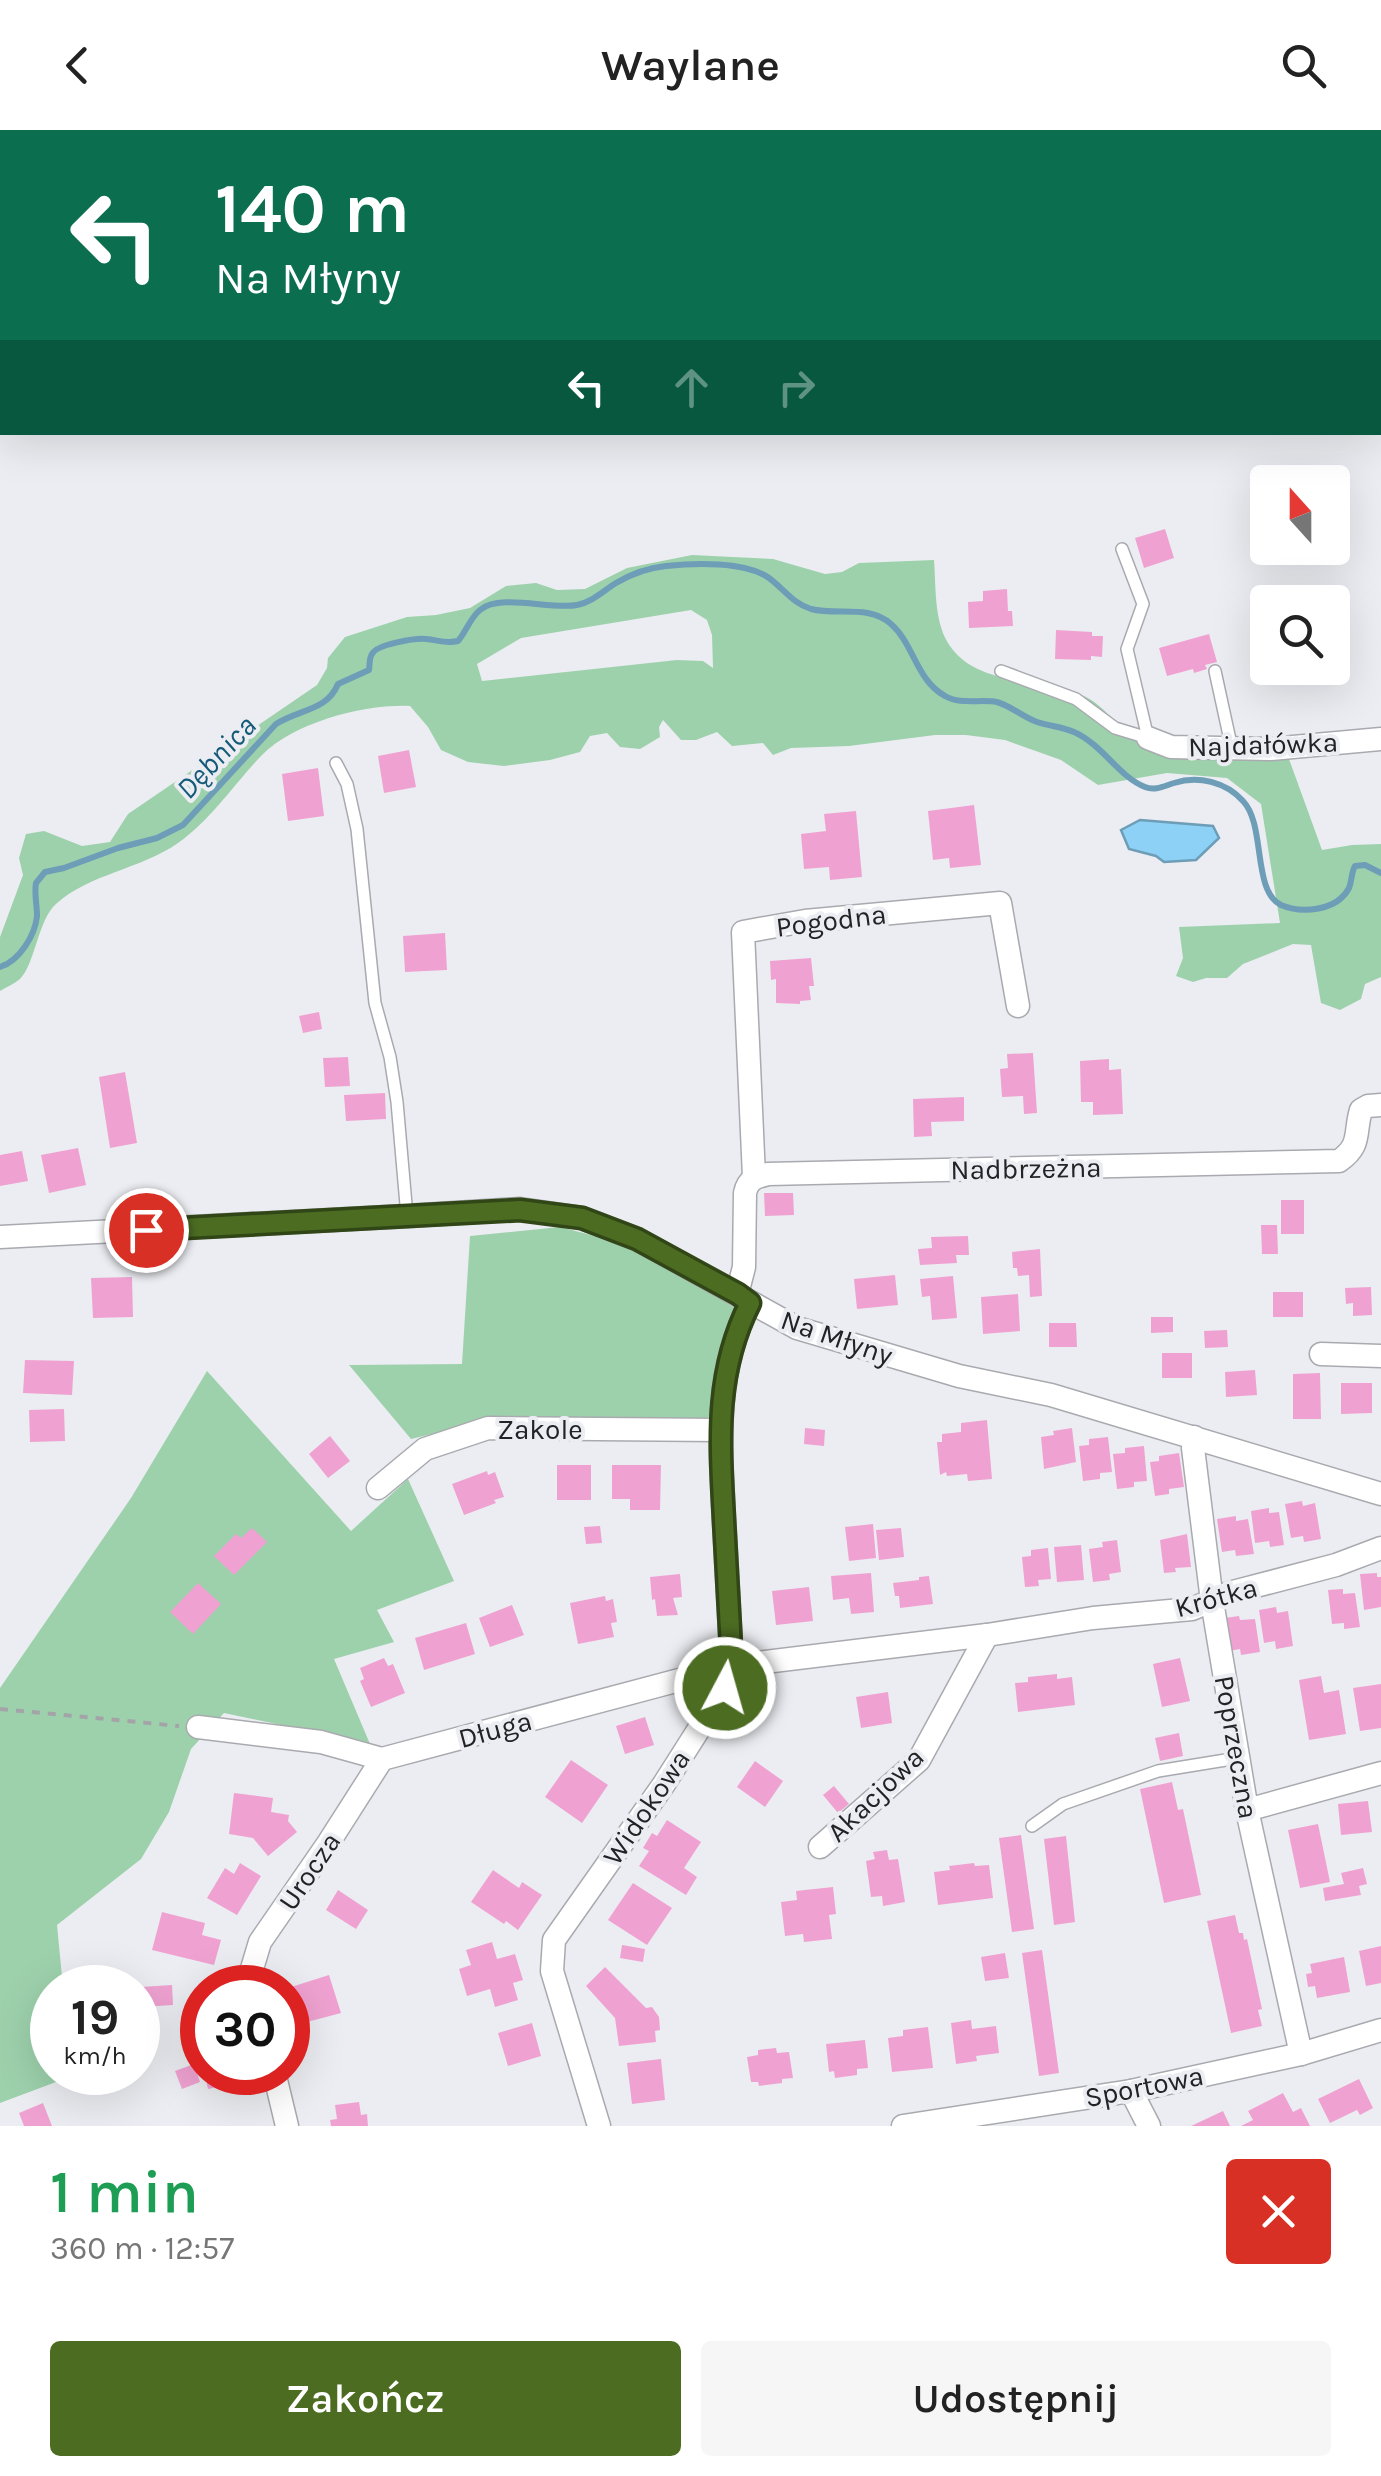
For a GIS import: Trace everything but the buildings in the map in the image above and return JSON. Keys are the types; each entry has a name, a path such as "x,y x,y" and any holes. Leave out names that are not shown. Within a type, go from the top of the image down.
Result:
{"street":[{"name":"Najdałówka","path":"1148,738 1170,747 1271,750 1381,738"},
{"name":"Pogodna","path":"754,1177 743,932 805,920 1000,903 1018,1006"},
{"name":"Nadbrzeżna","path":"754,1177 1339,1161 1350,1153 1357,1138 1360,1110 1381,1104"},
{"path":"744,1298 744,1192 754,1177"},
{"name":"Na Młyny","path":"0,1237 520,1210 582,1218 637,1239 797,1328 958,1376 1051,1394 1381,1494"},
{"name":"Widokowa","path":"599,2126 552,1970 554,1940 664,1784 725,1688 732,1666 720,1430 725,1372 744,1298"},
{"path":"1321,1354 1381,1356"},
{"name":"Zakole","path":"378,1488 425,1449 488,1428 720,1430"},
{"name":"Poprzeczna","path":"1194,1437 1212,1601 1238,1758 1300,2054"},
{"name":"Krótka","path":"987,1635 1093,1618 1192,1609 1229,1593 1336,1565 1381,1548"},
{"name":"Długa","path":"382,1759 732,1666 987,1635"},
{"name":"Akacjowa","path":"820,1847 919,1760 987,1635"},
{"path":"198,1728 321,1742 382,1759"},
{"name":"Urocza","path":"254,1965 260,1942 382,1759"},
{"path":"1248,1810 1381,1773"},
{"name":"Sportowa","path":"903,2126 1131,2091 1300,2054 1381,2030"},
{"path":"1131,2091 1149,2126"},
{"path":"280,2095 288,2126"}],"lane":[{"path":"1122,549 1143,604 1127,650 1148,738"},
{"path":"1215,671 1232,749"},
{"path":"1001,672 1076,700 1115,728 1148,738"},
{"path":"336,763 347,784 357,829 375,1003 398,1102 407,1216"},
{"path":"1032,1826 1063,1804 1158,1771 1238,1758"}],"path":[{"path":"0,1709 198,1728"}],"green space":[{"path":"692,555 773,559 825,574 842,572 859,563 934,560 936,603 943,634 959,657 974,667 1081,695 1141,736 1289,759 1322,850 1381,844 1381,977 1365,984 1361,999 1340,1010 1321,1003 1311,945 1293,944 1243,964 1227,978 1193,982 1176,976 1183,958 1179,927 1280,923 1261,804 1227,778 1167,773 1098,785 1061,760 1005,740 966,735 791,748 773,755 763,743 732,746 717,732 696,740 681,740 663,720 660,737 640,749 620,747 607,733 590,736 580,752 504,766 468,762 441,750 410,706 392,706 332,717 276,743 201,824 178,843 84,885 56,904 45,920 25,972 0,991 0,937 23,875 19,858 26,834 44,831 82,846 110,842 128,814 317,685 328,658 345,637 407,617 470,608 506,586 536,583 557,590 585,589 627,568","holes":["691,610 707,620 712,635 713,668 703,661 677,660 482,681 477,664 521,638"]},
{"path":"560,1227 618,1242 690,1279 739,1311 716,1411 699,1425 473,1424 411,1439 349,1365 462,1364 470,1236"},
{"path":"207,1371 351,1531 408,1479 454,1581 377,1610 394,1642 334,1659 370,1744 224,1713 191,1749 169,1812 141,1859 57,1925 61,1965 30,1965 30,2092 0,2103 0,1688 131,1498"}],"water":[{"path":"1140,820 1213,826 1219,838 1196,860 1164,862 1129,849 1121,830"}],"waterway":[{"name":"Dębnica","path":"0,967 20,954 29,939 36,924 36,883 45,872 157,838 183,825 276,724 320,705 338,684 369,670 375,650 414,640 458,641 477,613 489,605 577,605 633,574 677,565 719,564 759,572 811,609 863,612 882,618 899,632 928,681 945,696 997,702 1037,722 1074,732 1145,787 1193,780 1228,789 1250,812 1266,886 1281,905 1309,910 1328,906 1349,888 1355,866 1365,865 1381,873"}],"route":[{"path":"146,1230 520,1210 582,1218 637,1239 750,1303 737,1329 725,1372 720,1430 732,1666 725,1688"}]}
